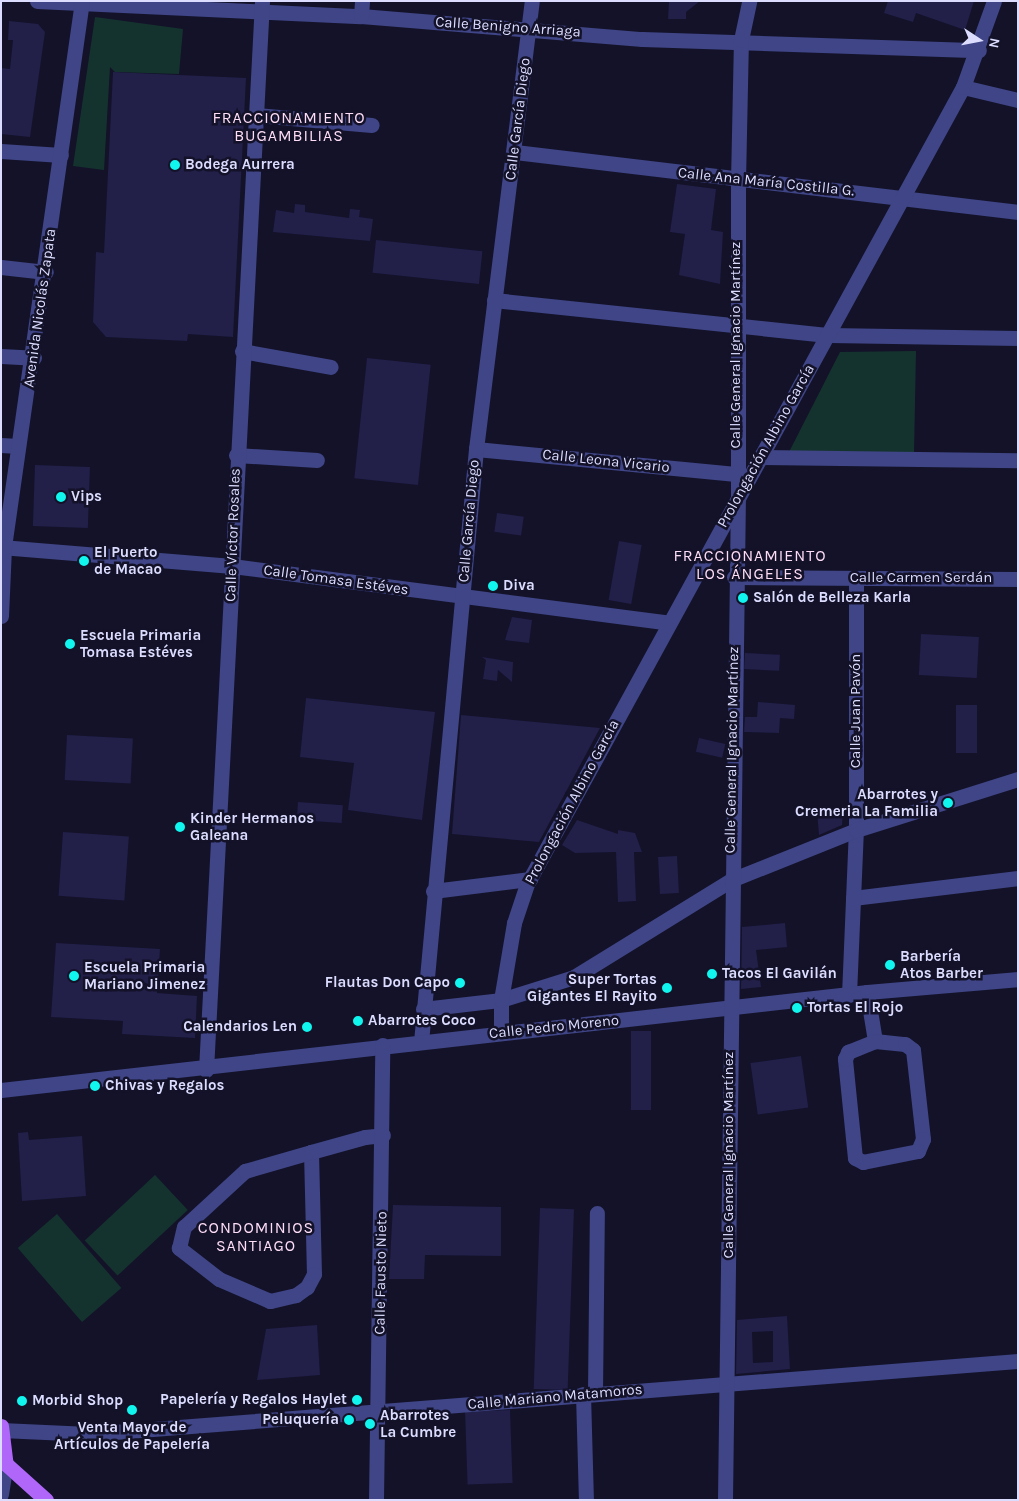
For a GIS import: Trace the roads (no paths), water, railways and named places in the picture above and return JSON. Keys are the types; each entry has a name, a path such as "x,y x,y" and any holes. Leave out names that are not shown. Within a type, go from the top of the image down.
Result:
{"main road":[{"path":"2,1428 6,1464 46,1500"}],"street":[{"name":"Calle Benigno Arriaga","path":"37,1 362,9 642,39 741,40 979,50"},
{"name":"Calle García Diego","path":"422,1042 434,891 476,449 494,300 515,152 532,1"},
{"name":"Calle General Ignacio Martínez","path":"725,1500 728,1383 729,1009 734,577 738,497 736,474 735,326 741,40 749,1"},
{"name":"Prolongación Albino García","path":"501,1033 501,1000 514,923 530,879 758,457 828,335 964,87 979,50 994,1"},
{"name":"Avenida Nicolás Zapata","path":"1,616 2,547 12,452 34,358 82,3"},
{"name":"Calle Víctor Rosales","path":"206,1070 236,455 262,6"},
{"path":"964,87 1018,100"},
{"path":"256,115 372,125"},
{"path":"1,151 60,156"},
{"name":"Calle Ana María Costilla G.","path":"515,152 738,181 902,197 1018,212"},
{"path":"1,267 46,272"},
{"path":"494,300 828,335 1018,338"},
{"path":"242,351 331,366"},
{"path":"1,356 34,358"},
{"path":"1,445 12,452"},
{"name":"Calle Leona Vicario","path":"476,449 736,474"},
{"path":"236,455 317,460"},
{"path":"758,457 1018,460"},
{"name":"Calle Tomasa Estéves","path":"2,547 232,566 461,598 670,623"},
{"name":"Calle Carmen Serdán","path":"734,577 1018,579"},
{"name":"Calle Juan Pavón","path":"849,995 856,830 856,578"},
{"path":"424,1009 501,1000 590,968 731,880 856,830 1018,779"},
{"path":"853,898 1018,878"},
{"path":"434,891 530,879"},
{"name":"Calle Pedro Moreno","path":"1,1090 206,1070 382,1045 729,1009 867,992 1018,979"},
{"path":"867,992 875,1041"},
{"path":"875,1041 905,1044 913,1050 923,1139 918,1151 863,1162 855,1158 845,1059 848,1052 875,1041"},
{"name":"Calle Fausto Nieto","path":"376,1500 383,1135 382,1045"},
{"path":"311,1152 314,1274 307,1287 296,1295 270,1301 219,1279 179,1248 184,1227 245,1171 311,1152 383,1135"},
{"path":"586,1500 597,1213"},
{"name":"Calle Mariano Matamoros","path":"2,1428 89,1434 1018,1361"},
{"path":"1,1494 6,1464"}],"place":[{"name":"Bodega Aurrera","path":"175,165"},
{"name":"Vips","path":"61,497"},
{"name":"El Puerto de Macao","path":"84,561"},
{"name":"Diva","path":"493,586"},
{"name":"Salón de Belleza Karla","path":"743,598"},
{"name":"Escuela Primaria Tomasa Estéves","path":"70,644"},
{"name":"Abarrotes y Cremeria La Familia","path":"948,803"},
{"name":"Kinder Hermanos Galeana","path":"180,827"},
{"name":"Barbería Atos Barber","path":"890,965"},
{"name":"Tacos El Gavilán","path":"712,974"},
{"name":"Escuela Primaria Mariano Jimenez","path":"74,976"},
{"name":"Flautas Don Capo","path":"460,983"},
{"name":"Super Tortas Gigantes El Rayito","path":"667,988"},
{"name":"Tortas El Rojo","path":"797,1008"},
{"name":"Abarrotes Coco","path":"358,1021"},
{"name":"Calendarios Len","path":"307,1027"},
{"name":"Chivas y Regalos","path":"95,1086"},
{"name":"Papelería y Regalos Haylet","path":"357,1400"},
{"name":"Morbid Shop","path":"22,1401"},
{"name":"Venta Mayor de Artículos de Papelería","path":"132,1410"},
{"name":"Peluquería","path":"349,1420"},
{"name":"Abarrotes La Cumbre","path":"370,1424"}],"district":[{"name":"FRACCIONAMIENTO BUGAMBILIAS","path":"289,127"},
{"name":"FRACCIONAMIENTO LOS ÁNGELES","path":"750,565"},
{"name":"CONDOMINIOS SANTIAGO","path":"256,1237"}]}
